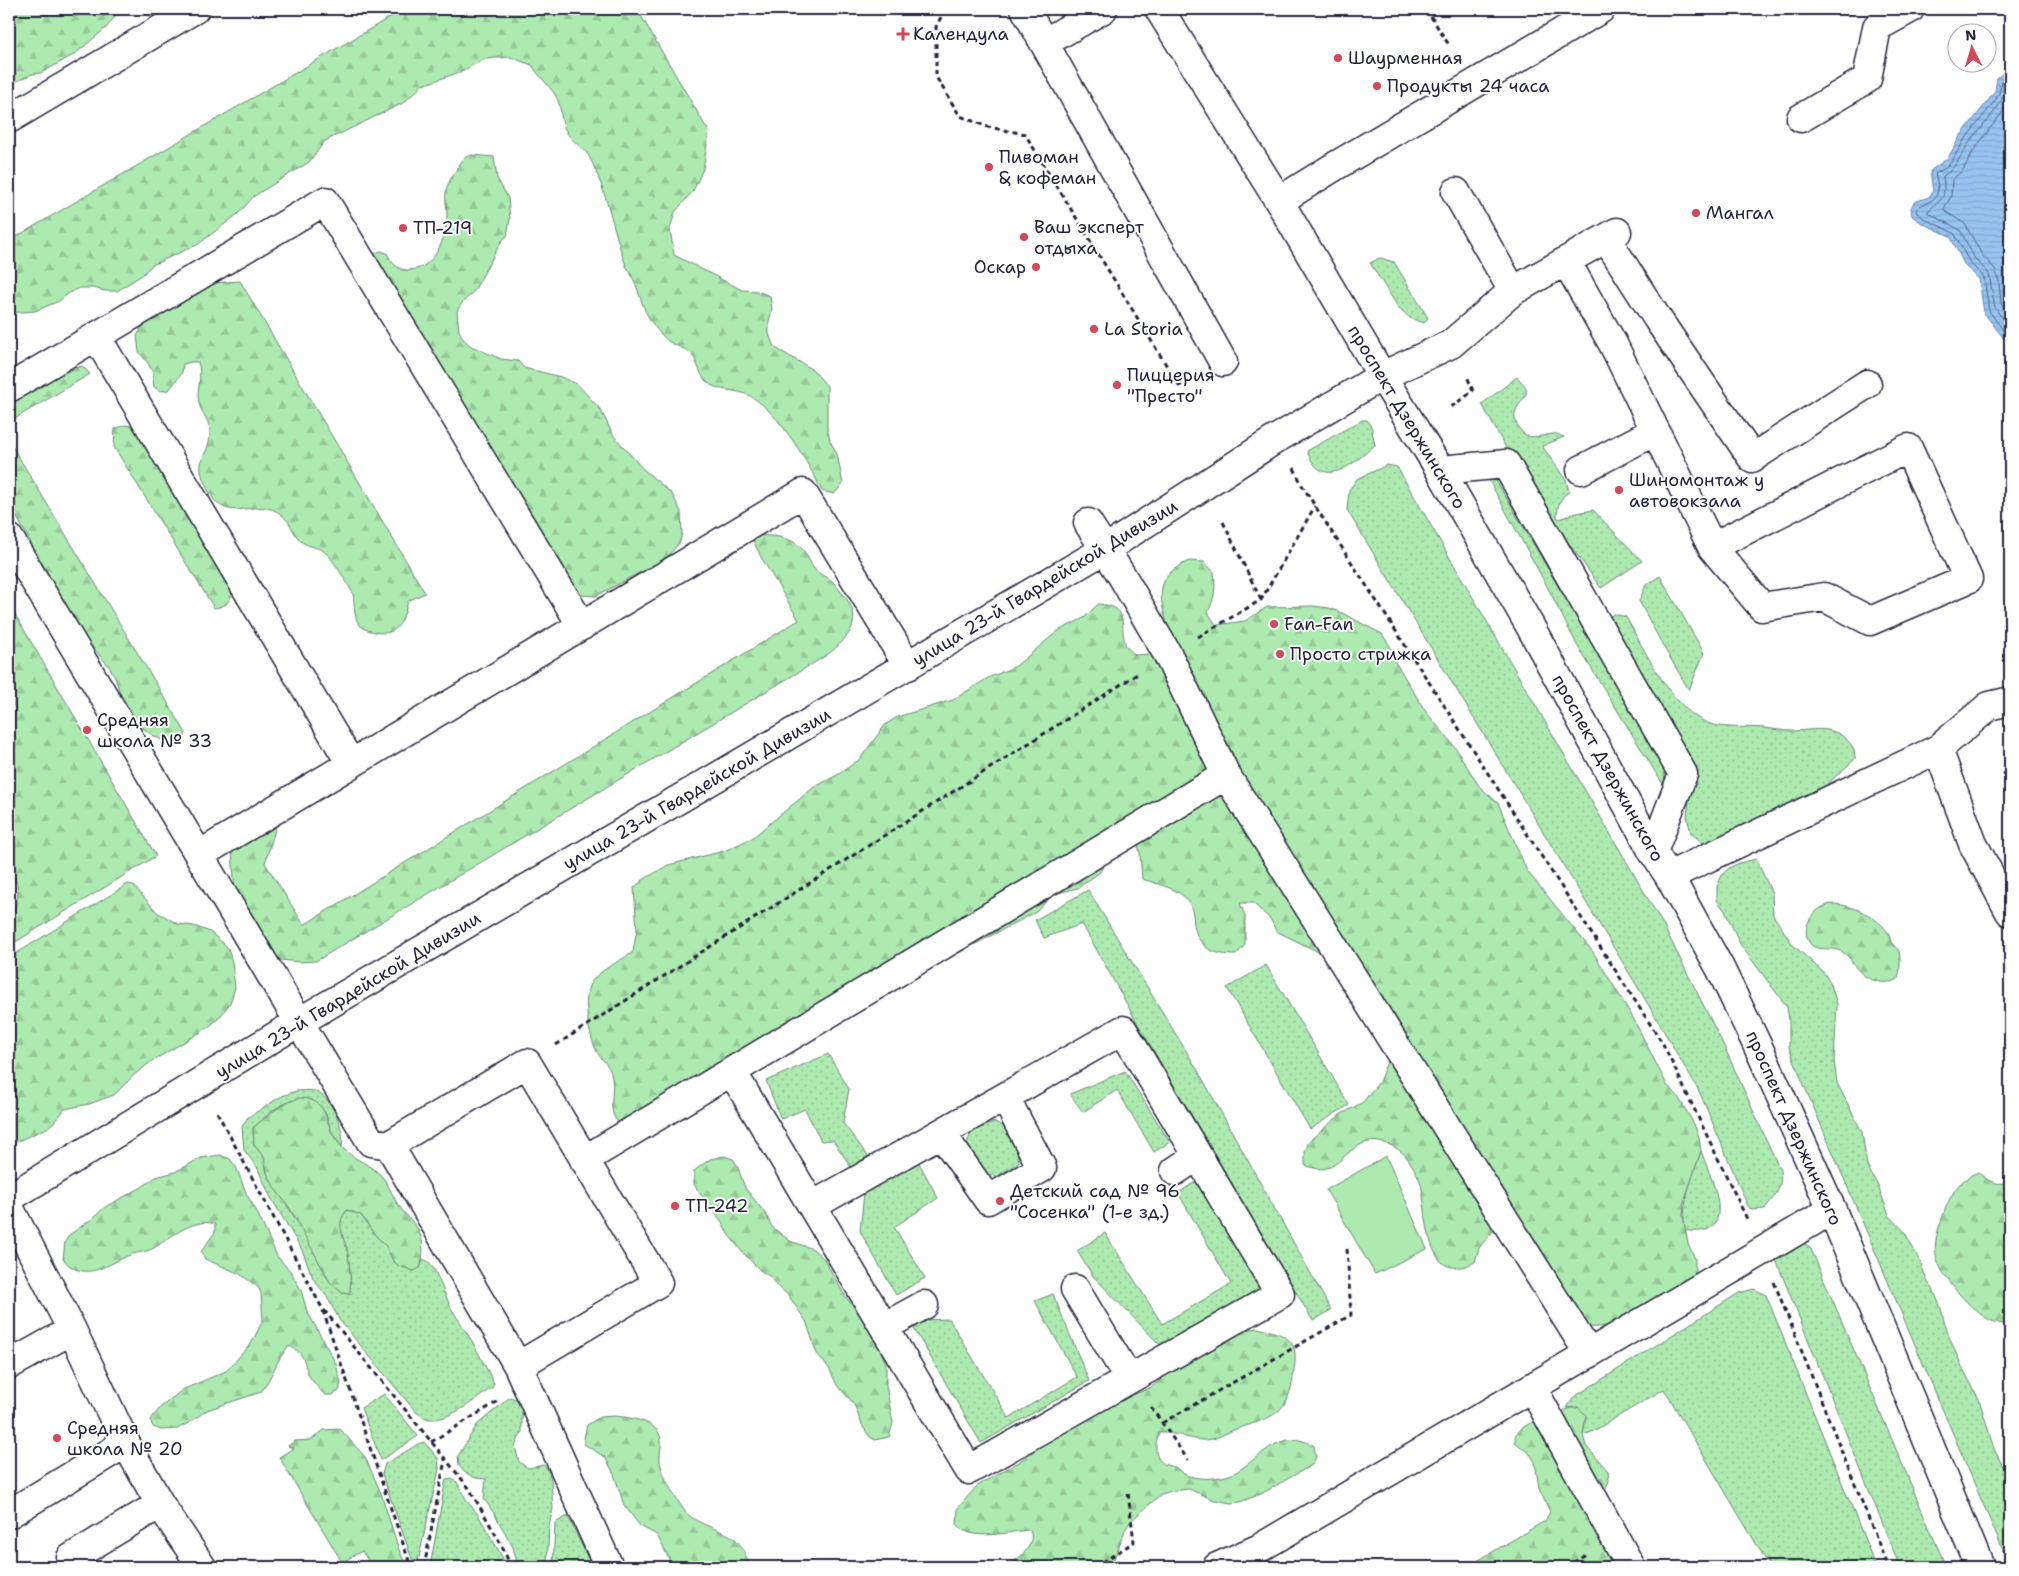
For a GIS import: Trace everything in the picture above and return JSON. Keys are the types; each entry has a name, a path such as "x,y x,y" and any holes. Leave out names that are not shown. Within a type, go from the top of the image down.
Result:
{"main road":[{"path":"9,119 195,9"},
{"path":"1025,9 1223,362"},
{"path":"1044,43 1103,9"},
{"name":"проспект Дзержинского","path":"1159,9 1279,201 1440,470 1530,626 1653,852 1669,876 1720,968 1762,1055 1832,1210 1980,1567"},
{"path":"1279,201 1336,165 1601,9"},
{"path":"1801,118 1867,79 1878,27 1910,9"},
{"path":"1456,192 1513,291"},
{"path":"9,388 325,201 582,626"},
{"name":"улица 23-й Гвардейской Дивизии","path":"9,1198 300,1022 1104,550 1276,439 1382,376 1450,344 1513,291 1611,235 1657,318 1752,458 1867,384"},
{"path":"1566,261 1613,344 1712,547 1762,606 1824,597 1870,621 1968,579 1908,448 1712,547"},
{"path":"96,336 351,764"},
{"path":"1581,470 1655,431"},
{"path":"1440,470 1506,464 1683,774 1653,852"},
{"path":"199,855 803,493 908,666"},
{"path":"1088,523 1122,576 1168,655 1226,774 1589,1354"},
{"path":"9,538 372,1142 389,1145 527,1064 658,1283 522,1375"},
{"path":"1669,876 1938,748 1989,706 2010,700"},
{"path":"1938,748 1973,844 2010,912"},
{"path":"584,1160 1226,774"},
{"path":"730,1073 740,1085 969,1470 1280,1294 1186,1164 1122,1030 812,1206"},
{"path":"941,1133 988,1200 1042,1168 1004,1097"},
{"path":"389,1145 522,1375 610,1567"},
{"path":"9,1207 72,1330 124,1440 160,1504 202,1567"},
{"path":"1217,1567 1258,1549 1832,1210"},
{"path":"1075,1289 1130,1379"},
{"path":"884,1326 924,1305"},
{"path":"9,1365 72,1330"},
{"path":"1532,1387 1631,1567"},
{"path":"9,1514 113,1451 124,1440"},
{"path":"77,1567 71,1558 160,1504"}],"path":[{"path":"945,9 936,26 936,77 960,116 988,127 1025,134 1179,386 1223,362"},
{"path":"1426,9 1449,46"},
{"path":"1451,407 1473,391 1465,373"},
{"path":"1290,460 1315,506 1663,1044 1762,1251 1888,1567"},
{"path":"527,1064 1168,655 1261,600 1315,506"},
{"path":"1222,522 1261,600"},
{"path":"200,1082 322,1308 411,1567"},
{"path":"1162,1423 1351,1315 1347,1248"},
{"path":"322,1308 468,1488 501,1544 511,1567"},
{"path":"431,1442 522,1375"},
{"path":"1130,1379 1188,1460"},
{"path":"424,1567 445,1459"},
{"path":"1094,1567 1134,1542 1128,1493"}],"green space":[{"path":"19,9 123,9 119,11 107,27 75,54 41,73 32,74 9,85 9,15"},
{"path":"404,9 637,9 709,132 703,169 693,191 675,212 670,229 674,255 742,290 757,291 770,296 772,309 769,321 769,334 774,347 813,370 827,386 827,427 830,441 837,454 843,484 834,494 822,491 792,439 762,404 746,394 711,385 703,378 692,355 687,350 668,341 655,327 646,312 633,278 626,266 602,187 591,160 566,131 557,98 532,65 510,57 485,59 460,72 423,85 403,103 325,141 309,162 254,196 238,214 197,245 152,265 142,275 117,291 80,288 69,293 59,301 35,311 9,313 9,241"},
{"path":"472,155 494,157 497,178 508,198 510,219 507,236 501,242 474,291 457,311 459,331 464,340 471,346 501,359 518,361 524,368 561,377 577,384 600,409 614,436 642,468 672,494 681,512 682,533 680,542 663,562 596,596 580,595 372,254 381,251 387,253 394,264 406,270 416,269 431,259 437,252 445,233 448,185 463,160"},
{"path":"1380,258 1394,262 1428,318 1424,323 1410,318 1398,307 1370,263"},
{"path":"240,281 425,593 408,601 399,626 390,632 373,632 361,626 357,621 354,609 353,594 329,556 324,551 302,542 282,515 272,509 263,508 234,510 225,508 217,502 209,492 201,472 202,459 209,441 210,431 209,424 199,403 200,373 198,362 183,364 182,373 169,390 161,391 154,387 152,371 139,352 137,336 145,321 212,283"},
{"path":"82,366 90,374 9,422 9,403 47,378"},
{"path":"1517,377 1526,389 1526,393 1518,406 1515,416 1516,423 1521,431 1532,437 1557,434 1564,437 1542,446 1566,480 1569,492 1560,503 1557,517 1560,519 1572,514 1593,510 1642,561 1601,588 1568,542 1524,470 1508,452 1482,404"},
{"path":"1362,420 1367,420 1371,426 1375,445 1348,466 1339,470 1330,472 1321,470 1314,464 1307,451"},
{"path":"125,425 142,430 233,587 230,599 223,606 214,608 114,447 115,429"},
{"path":"9,441 186,733 184,739 175,743 163,741 140,726 123,703 115,677 108,665 81,634 9,503"},
{"path":"1387,465 1397,467 1661,921 1724,1046 1780,1170 1779,1187 1765,1209 1751,1210 1747,1204 1700,1093 1645,999 1347,510 1349,490 1357,479"},
{"path":"1487,477 1494,477 1665,768 1664,786 1577,645"},
{"path":"751,536 774,536 795,543 806,554 811,565 821,575 829,578 834,583 849,602 853,611 852,627 843,641 827,655 316,961 299,962 272,959 235,892 232,852 234,846 278,820 265,863 304,925 799,620 761,557"},
{"path":"1189,561 1204,562 1214,572 1214,592 1208,612 1216,625 1245,621 1267,607 1313,606 1329,608 1342,613 1382,634 1390,646 1394,660 1426,712 1455,747 1479,786 1498,803 1527,871 1593,952 1632,1016 1667,1085 1677,1095 1694,1124 1699,1137 1701,1151 1684,1202 1683,1216 1688,1244 1695,1258 1695,1273 1689,1285 1650,1308 1623,1321 1609,1326 1580,1326 1499,1224 1479,1248 1475,1262 1458,1267 1446,1265 1437,1257 1428,1229 1420,1180 1407,1157 1394,1147 1382,1142 1364,1143 1329,1167 1322,1169 1305,1165 1305,1152 1309,1141 1340,1115 1363,1102 1379,1082 1388,1059 1389,1017 1383,996 1361,969 1329,957 1276,931 1271,920 1253,903 1240,903 1245,916 1245,945 1236,955 1214,952 1199,939 1188,901 1179,893 1167,887 1142,879 1137,842 1106,861 1100,872 1078,888 1054,894 1036,912 626,1129 614,1117 612,1110 611,1073 595,1049 592,1040 587,999 590,984 594,979 604,970 633,952 637,929 634,888 643,880 668,865 724,851 752,838 813,788 839,774 860,759 885,725 897,717 953,700 988,678 1016,666 1058,631 1084,618 1098,604 1115,608 1119,612 1125,643 1129,650 1135,655 1149,654 1170,633 1163,610 1162,591 1164,582 1177,567"},
{"path":"1660,576 1704,653 1689,690 1639,601 1646,585"},
{"path":"9,604 156,856 9,946 9,916 15,908 18,895 17,884 9,867 9,718 16,708 9,700"},
{"path":"1614,614 1626,617 1659,676 1669,690 1692,714 1705,722 1727,727 1758,727 1789,731 1820,729 1833,731 1840,734 1850,744 1854,751 1855,759 1824,787 1718,845 1704,844 1691,833 1687,817 1692,773 1609,617"},
{"path":"1756,859 1772,893 1773,915 1793,945 1824,973 1830,982 1837,1004 1834,1061 1837,1083 1862,1132 1867,1166 1878,1186 1889,1215 1904,1231 1920,1261 1927,1281 1933,1289 1941,1308 1946,1330 1979,1399 1994,1449 2010,1480 2010,1567 1804,1085 1789,1047 1787,1007 1740,944 1725,911 1717,900 1717,887 1722,875 1729,868 1739,863"},
{"path":"128,884 133,885 157,912 178,924 194,926 210,932 228,948 232,962 235,988 230,1003 219,1018 206,1029 152,1061 134,1075 114,1095 89,1104 65,1109 47,1128 9,1145 9,958"},
{"path":"1088,890 1197,1069 1331,1310 1313,1321 1143,1033 1082,924 1044,938 1035,920"},
{"path":"1831,904 1847,906 1863,912 1884,928 1889,934 1891,942 1899,951 1898,979 1888,982 1872,980 1863,975 1848,956 1842,952 1811,945 1806,930 1808,924 1815,913"},
{"path":"1266,965 1349,1105 1310,1129 1227,988"},
{"path":"828,1054 849,1089 843,1123 868,1156 851,1167 833,1140 821,1141 805,1109 781,1119 766,1081"},
{"path":"1125,1071 1170,1142 1154,1152 1117,1090 1083,1112 1070,1094"},
{"path":"296,1091 314,1091 322,1095 327,1101 340,1124 343,1141 342,1147 332,1133 326,1114 320,1106 290,1101 273,1110 253,1128 254,1145 264,1157 267,1173 305,1234 327,1277 342,1293 349,1294 350,1284 348,1254 340,1226 347,1210 361,1215 375,1235 387,1246 389,1254 420,1268 423,1259 429,1262 435,1271 451,1308 472,1341 494,1383 492,1388 454,1413 438,1419 431,1419 425,1418 416,1412 340,1321 327,1297 313,1278 302,1250 270,1196 257,1167 244,1150 242,1127 247,1118 282,1096"},
{"path":"300,1098 319,1104 332,1133 342,1147 384,1178 396,1202 415,1225 419,1233 423,1249 420,1268 414,1271 399,1266 393,1261 386,1246 375,1235 361,1215 347,1210 341,1221 341,1226 349,1259 350,1294 342,1293 330,1282 289,1207 275,1189 267,1173 264,1157 254,1145 253,1128 281,1106"},
{"path":"995,1122 1014,1132 1019,1162 997,1177 975,1171 967,1143 972,1131"},
{"path":"1701,1151 1715,1191 1718,1217 1713,1226 1702,1231 1684,1230 1686,1200"},
{"path":"220,1155 230,1159 236,1167 247,1195 277,1256 291,1272 301,1290 307,1311 336,1364 341,1383 339,1391 332,1395 325,1395 308,1374 300,1353 289,1346 281,1356 261,1392 207,1410 177,1429 161,1430 153,1427 150,1420 161,1407 182,1390 226,1371 251,1344 263,1320 261,1293 258,1287 240,1274 205,1259 201,1252 215,1232 215,1224 199,1223 183,1229 151,1249 132,1254 97,1270 79,1270 71,1267 63,1259 65,1242 69,1235 105,1207 142,1187 156,1177 175,1172 201,1158"},
{"path":"724,1156 733,1159 745,1188 765,1213 772,1227 790,1241 813,1249 824,1259 844,1294 873,1333 886,1363 886,1386 893,1423 889,1437 875,1440 870,1437 863,1427 854,1404 837,1385 829,1368 817,1354 806,1321 788,1295 774,1283 771,1277 761,1271 743,1253 698,1191 694,1184 694,1171 710,1159"},
{"path":"1386,1156 1427,1249 1375,1274 1326,1190"},
{"path":"918,1161 938,1198 894,1227 925,1278 896,1295 860,1231 864,1193"},
{"path":"1978,1172 1993,1182 2005,1183 2010,1181 2010,1325 1998,1323 1984,1317 1967,1302 1943,1273 1936,1255 1937,1237 1949,1201 1962,1182"},
{"path":"1197,1181 1262,1288 1161,1346 1093,1276 1077,1251 1105,1233 1162,1324 1231,1284 1178,1193"},
{"path":"1796,1243 1805,1244 1811,1249 1946,1567 1900,1567 1774,1255"},
{"path":"1754,1289 1766,1295 1876,1567 1770,1567 1664,1389 1592,1432 1583,1435 1586,1415 1578,1407 1567,1408 1574,1397 1739,1293"},
{"path":"1053,1294 1089,1381 981,1443 914,1329 924,1320 949,1319 1009,1418 1077,1377 1035,1301"},
{"path":"1258,1328 1285,1337 1290,1341 1295,1353 1290,1391 1281,1409 1264,1420 1213,1439 1198,1440 1171,1433 1159,1433 1156,1445 1158,1458 1164,1464 1175,1467 1189,1476 1216,1478 1237,1471 1278,1443 1289,1440 1301,1440 1314,1446 1316,1457 1312,1465 1261,1494 1240,1502 1231,1503 1214,1500 1189,1489 1161,1494 1130,1522 1111,1567 1006,1567 1025,1552 1031,1542 1030,1530 982,1535 972,1534 957,1525 958,1508 977,1486 1019,1462 1058,1433 1113,1403 1150,1388 1164,1375 1205,1353 1237,1331"},
{"path":"384,1394 418,1436 381,1460 361,1408"},
{"path":"510,1397 522,1404 522,1432 515,1446 519,1462 528,1468 544,1465 548,1470 551,1480 553,1509 549,1526 547,1567 518,1567 513,1547 484,1499 486,1479 476,1478 464,1472 459,1465 458,1456 477,1425"},
{"path":"1578,1407 1586,1415 1583,1435 1586,1446 1608,1471 1609,1481 1601,1500 1610,1567 1467,1567 1545,1521 1550,1512 1539,1489 1535,1462 1530,1454 1515,1442 1516,1435 1519,1430 1534,1421"},
{"path":"614,1416 642,1421 655,1428 661,1440 660,1463 665,1478 681,1505 693,1519 734,1538 746,1555 750,1567 673,1567 657,1535 640,1526 624,1505 614,1474 605,1457 584,1444 587,1425 600,1417"},
{"path":"340,1429 365,1457 381,1493 399,1550 407,1567 372,1567 362,1551 342,1562 279,1457 294,1448 288,1446 295,1441 311,1440 324,1430"},
{"path":"424,1442 438,1458 439,1469 418,1561 412,1559 382,1474 385,1464"},
{"path":"452,1479 457,1482 467,1501 477,1513 508,1567 430,1567 446,1480"},
{"path":"568,1516 592,1567 553,1567 555,1523"}],"water":[{"path":"2010,72 2010,381 2007,380 2007,345 1984,313 1979,279 1965,266 1950,236 1922,223 1912,216 1911,208 1914,202 1929,197 1933,191 1930,171 1948,158 1959,138 1995,91 1997,78 2003,73"}],"place":[{"name":"Календула","path":"903,34"},
{"name":"Шаурменная","path":"1338,58"},
{"name":"Продукты 24 часа","path":"1377,86"},
{"name":"Пивоман & кофеман","path":"989,167"},
{"name":"Мангал","path":"1696,213"},
{"name":"ТП-219","path":"403,228"},
{"name":"Ваш эксперт отдыха","path":"1024,237"},
{"name":"Оскар","path":"1036,267"},
{"name":"La Storia","path":"1094,329"},
{"name":"Пиццерия \"Престо\"","path":"1117,385"},
{"name":"Шиномонтаж у автовокзала","path":"1619,490"},
{"name":"Fan-Fan","path":"1274,624"},
{"name":"Просто стрижка","path":"1280,654"},
{"name":"Средняя школа № 33","path":"87,730"},
{"name":"Детский сад № 96 \"Сосенка\" (1-е зд.)","path":"1000,1201"},
{"name":"ТП-242","path":"675,1206"},
{"name":"Средняя школа № 20","path":"57,1438"}]}
